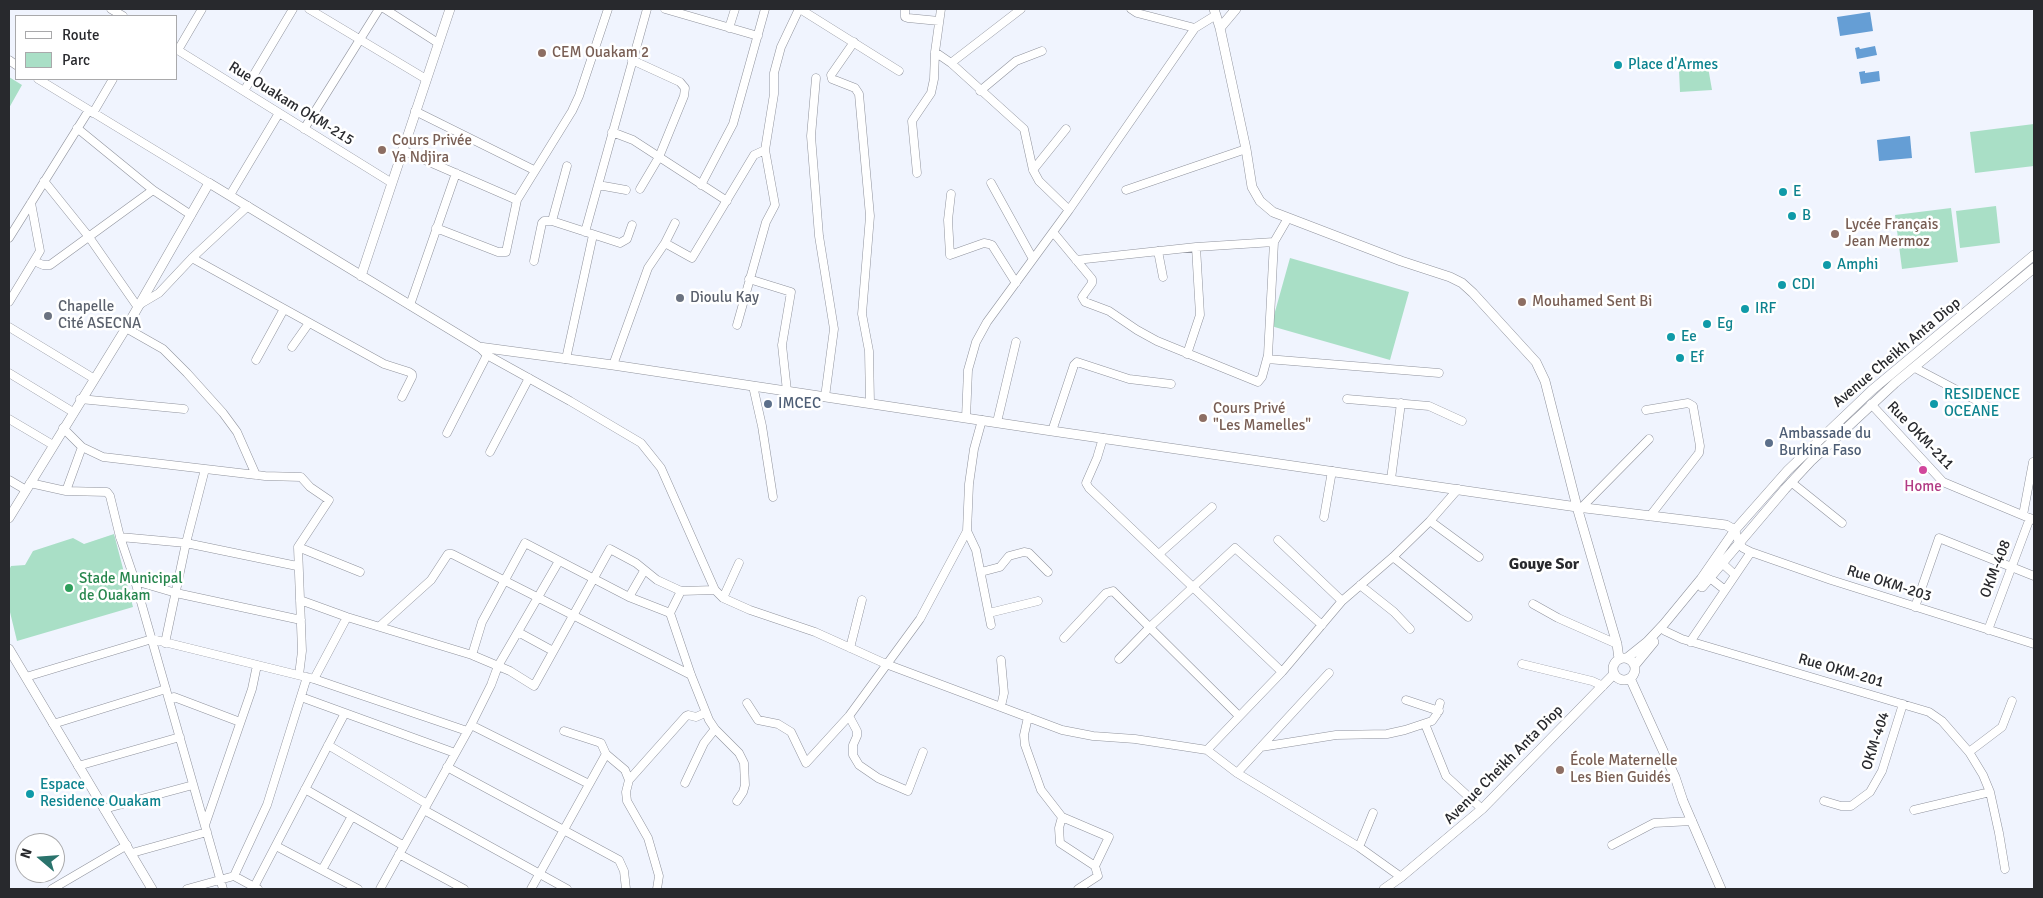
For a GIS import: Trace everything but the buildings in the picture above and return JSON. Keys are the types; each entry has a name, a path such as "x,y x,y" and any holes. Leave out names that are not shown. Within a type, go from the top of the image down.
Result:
{"street":[{"path":"178,48 202,9"},
{"path":"244,91 293,9"},
{"path":"309,9 426,79"},
{"path":"304,129 380,9"},
{"path":"385,9 438,43"},
{"path":"361,276 450,9"},
{"path":"436,228 498,252 506,252 516,200 572,111 579,96 608,9"},
{"path":"584,232 647,9"},
{"path":"665,9 674,10 758,36"},
{"path":"729,28 735,9"},
{"path":"701,185 733,124 765,9"},
{"path":"737,325 766,222 775,205 765,150 774,94 776,63 789,28 800,9 899,71"},
{"path":"905,9 905,17 940,21"},
{"path":"917,173 912,121 931,93 941,9"},
{"path":"951,63 1021,9"},
{"path":"1131,9 1137,13 1195,28"},
{"path":"1220,28 1236,9"},
{"path":"966,418 968,370 976,342 987,322 1069,210 1195,28 1215,12 1246,149 1252,187 1260,200 1273,212 1450,278 1473,293 1536,362 1545,381 1617,644 1623,658 1635,665 1635,673 1630,678 1620,679 1614,674 1614,664 1623,658"},
{"path":"854,42 831,75 832,79 855,88 859,94 870,216 862,314 869,351 870,403"},
{"name":"Rue Ouakam OKM-215","path":"178,51 392,183"},
{"path":"980,91 1016,61 1042,51"},
{"path":"935,52 951,63 1024,130 1034,170 1039,181 1069,210"},
{"path":"632,60 680,82 685,88 684,96 659,157 640,189"},
{"path":"816,78 811,136 818,236 834,329 825,397"},
{"path":"40,80 479,347 487,355 640,443 660,468 715,590 723,598 750,610 815,632 886,664 1062,730 1093,736 1135,739 1208,750 1237,773 1359,847 1401,877"},
{"path":"9,238 77,128 113,80"},
{"path":"415,111 534,170"},
{"path":"230,195 279,113"},
{"path":"77,128 153,190 191,215"},
{"path":"1034,170 1066,129"},
{"path":"612,132 633,140 726,201"},
{"path":"1126,190 1246,149"},
{"path":"402,150 456,172 516,200"},
{"path":"665,243 692,258 754,155 765,150"},
{"path":"552,221 567,166"},
{"path":"410,305 456,172"},
{"path":"44,181 89,237 137,306"},
{"path":"9,518 80,399 126,328 208,183"},
{"path":"991,183 1033,259"},
{"path":"598,185 626,190"},
{"path":"34,260 50,265 153,190"},
{"path":"951,194 948,220 950,255 984,243 989,244 1016,283"},
{"path":"9,302 40,252 31,202"},
{"path":"137,306 159,293 192,258 248,206"},
{"path":"1052,232 1092,279 1092,282 1084,292 1082,300 1109,311 1137,330 1187,354 1258,382 1262,377 1267,359 1274,242 1288,218"},
{"path":"534,261 542,222 547,220 620,243 627,239 632,225"},
{"path":"613,364 648,268 665,243 675,223"},
{"path":"566,358 593,235"},
{"path":"1076,260 1196,246 1274,242"},
{"path":"1187,354 1200,316 1196,246"},
{"path":"1158,251 1163,277"},
{"name":"Avenue Cheikh Anta Diop","path":"1623,658 1647,642 1670,617 1701,579 1735,530 1788,470 1843,417 2034,255"},
{"path":"192,258 384,364 412,374 402,397"},
{"name":"Avenue Cheikh Anta Diop","path":"1635,665 1791,482 1870,404 2034,268"},
{"path":"749,280 787,289 791,292 782,345 787,391"},
{"path":"256,360 284,309"},
{"path":"292,347 309,323"},
{"path":"9,327 93,378"},
{"path":"126,328 163,349 223,413 237,432 256,475"},
{"path":"998,422 1016,342"},
{"path":"479,347 613,364 1052,431 1580,507 1726,526 1735,530 1739,543"},
{"path":"447,433 487,355"},
{"path":"1267,359 1439,373"},
{"path":"1052,431 1074,365 1077,362 1129,380 1171,384"},
{"path":"1915,368 1987,406"},
{"path":"9,373 73,412"},
{"path":"490,452 529,378"},
{"path":"753,386 774,496"},
{"path":"80,399 184,409"},
{"path":"1347,399 1401,403 1437,409 1462,421"},
{"path":"1391,479 1401,403"},
{"path":"1646,410 1688,403 1693,406 1700,446 1699,453 1650,516"},
{"name":"Rue OKM-211","path":"1870,404 1943,482 2029,518"},
{"path":"9,419 53,445"},
{"path":"747,703 758,720 778,724 791,732 806,763 849,716 928,606 949,562 967,531 969,484 974,449 982,420"},
{"path":"63,428 82,448 103,457 256,475 301,477 310,487 330,500 298,547 297,566 302,651 307,677"},
{"path":"1103,438 1097,458 1086,482 1089,488 1282,672"},
{"path":"1580,507 1649,439"},
{"path":"66,491 82,448"},
{"name":"OKM-408","path":"1988,630 2029,518 2033,462"},
{"path":"165,643 186,543 205,469"},
{"path":"1324,517 1332,471"},
{"path":"9,480 28,487 66,491 107,492 110,496 120,537 135,580 223,889"},
{"path":"1791,482 1842,523"},
{"path":"1208,750 1282,672 1342,601 1393,557 1430,521 1458,489"},
{"path":"1158,554 1212,507"},
{"path":"1430,521 1479,557"},
{"path":"967,531 976,550 991,625"},
{"path":"120,537 186,543 297,566"},
{"path":"1915,607 1939,538 2034,576"},
{"path":"1278,540 1342,601"},
{"name":"Rue OKM-203","path":"1739,543 1743,548 1751,552 1915,607 2034,644"},
{"path":"472,655 482,622 525,544 629,597 670,613"},
{"path":"298,547 360,572"},
{"path":"1119,660 1192,587 1233,550 1238,548 1322,625"},
{"path":"300,600 347,617 472,655 498,666 534,686 610,549 636,564 657,580 680,591 715,590"},
{"path":"981,572 1000,567 1009,556 1024,552 1029,553 1048,572"},
{"path":"1690,642 1751,552"},
{"path":"380,626 431,580 448,554 452,554 691,675"},
{"path":"1393,557 1468,617"},
{"path":"380,889 469,728 498,666 559,561"},
{"path":"723,598 739,563"},
{"path":"1722,564 1735,575"},
{"path":"629,597 644,571"},
{"path":"1710,578 1725,590"},
{"path":"135,580 176,593 301,620"},
{"path":"1360,585 1394,612 1410,629"},
{"path":"680,591 670,613 705,713 715,729 739,753 744,763 745,785 737,801"},
{"path":"1064,638 1109,591 1113,591 1239,716"},
{"path":"850,648 862,600"},
{"path":"989,613 1038,601"},
{"path":"1533,604 1558,618 1617,644"},
{"path":"234,876 267,804 307,677 347,617"},
{"name":"Rue OKM-201","path":"1665,631 1690,642 1929,712 1942,722 1969,752 1983,775 1990,792 2000,833 2005,869"},
{"path":"518,632 553,650"},
{"path":"26,677 152,640 307,677 469,728 589,784"},
{"path":"9,649 152,889"},
{"path":"1001,706 1004,693 1002,660"},
{"path":"1522,664 1592,681 1603,686"},
{"path":"206,828 252,689 257,665"},
{"path":"1237,773 1329,673"},
{"name":"Avenue Cheikh Anta Diop","path":"1384,889 1482,809 1614,674"},
{"path":"1630,678 1675,777 1720,889"},
{"path":"54,724 166,689"},
{"path":"169,699 174,697 240,722"},
{"path":"301,697 455,753"},
{"path":"1261,747 1344,734 1387,734 1425,724 1432,720 1439,707 1406,700"},
{"path":"1969,752 2002,727 2012,701"},
{"name":"OKM-404","path":"1824,801 1841,806 1851,806 1870,792 1882,771 1903,704"},
{"path":"187,889 234,876 256,888 345,713"},
{"path":"657,889 659,876 648,838 627,801 626,792 629,780 686,716 696,717 705,713"},
{"path":"849,716 857,731 853,745 854,758 865,770 878,778 908,791 923,752"},
{"path":"1028,717 1024,735 1041,790 1062,817 1109,837 1095,866"},
{"path":"1425,724 1446,776 1482,809"},
{"path":"685,783 701,749 715,729"},
{"path":"564,731 601,743 606,754 624,770 629,780"},
{"path":"78,766 180,737"},
{"path":"328,745 425,807 567,889"},
{"path":"531,889 606,754"},
{"path":"447,767 619,860 624,871 626,889"},
{"path":"104,808 193,785"},
{"path":"305,789 404,846"},
{"path":"1914,810 1990,792"},
{"path":"1359,847 1374,813"},
{"path":"322,870 352,816"},
{"path":"1062,817 1059,828 1060,843 1095,866 1098,876 1078,889"},
{"path":"1612,845 1654,823 1692,821"},
{"path":"52,889 129,849 206,828"},
{"path":"276,846 358,889"},
{"path":"399,854 464,889"}],"green space":[{"path":"1708,67 1712,90 1680,92 1679,70"},
{"path":"9,77 22,85 9,108"},
{"path":"2034,124 2034,166 1975,173 1970,132"},
{"path":"1996,206 2000,243 1960,248 1956,211"},
{"path":"1951,208 1958,262 1902,269 1895,215"},
{"path":"1290,258 1409,292 1390,360 1271,326"},
{"name":"Stade Municipal de Ouakam","path":"114,534 133,607 17,641 9,608 9,570 11,566 25,565 33,551 73,538 84,544"}],"water":[{"path":"1870,12 1873,31 1840,36 1837,17"},
{"path":"1875,46 1877,55 1857,59 1855,48"},
{"path":"1865,71 1865,73 1879,71 1880,81 1861,84 1859,72"},
{"path":"1910,136 1912,158 1879,161 1877,140"}],"place":[{"name":"CEM Ouakam 2","path":"542,53"},
{"name":"Place d'Armes","path":"1618,65"},
{"name":"Cours Privée Ya Ndjira","path":"382,150"},
{"name":"E","path":"1783,192"},
{"name":"B","path":"1792,216"},
{"name":"Lycée Français Jean Mermoz","path":"1835,234"},
{"name":"Amphi","path":"1827,265"},
{"name":"CDI","path":"1782,285"},
{"name":"Dioulu Kay","path":"680,298"},
{"name":"Mouhamed Sent Bi","path":"1522,302"},
{"name":"IRF","path":"1745,309"},
{"name":"Chapelle Cité ASECNA","path":"48,316"},
{"name":"Eg","path":"1707,324"},
{"name":"Ee","path":"1671,337"},
{"name":"Ef","path":"1680,358"},
{"name":"IMCEC","path":"768,404"},
{"name":"RESIDENCE OCEANE","path":"1934,404"},
{"name":"Cours Privé \"Les Mamelles\"","path":"1203,418"},
{"name":"Ambassade du Burkina Faso","path":"1769,443"},
{"name":"Home","path":"1923,470"},
{"name":"Stade Municipal de Ouakam","path":"69,588"},
{"name":"École Maternelle Les Bien Guidés","path":"1560,770"},
{"name":"Espace Residence Ouakam","path":"30,794"}],"district":[{"name":"Gouye Sor","path":"1544,565"}]}
